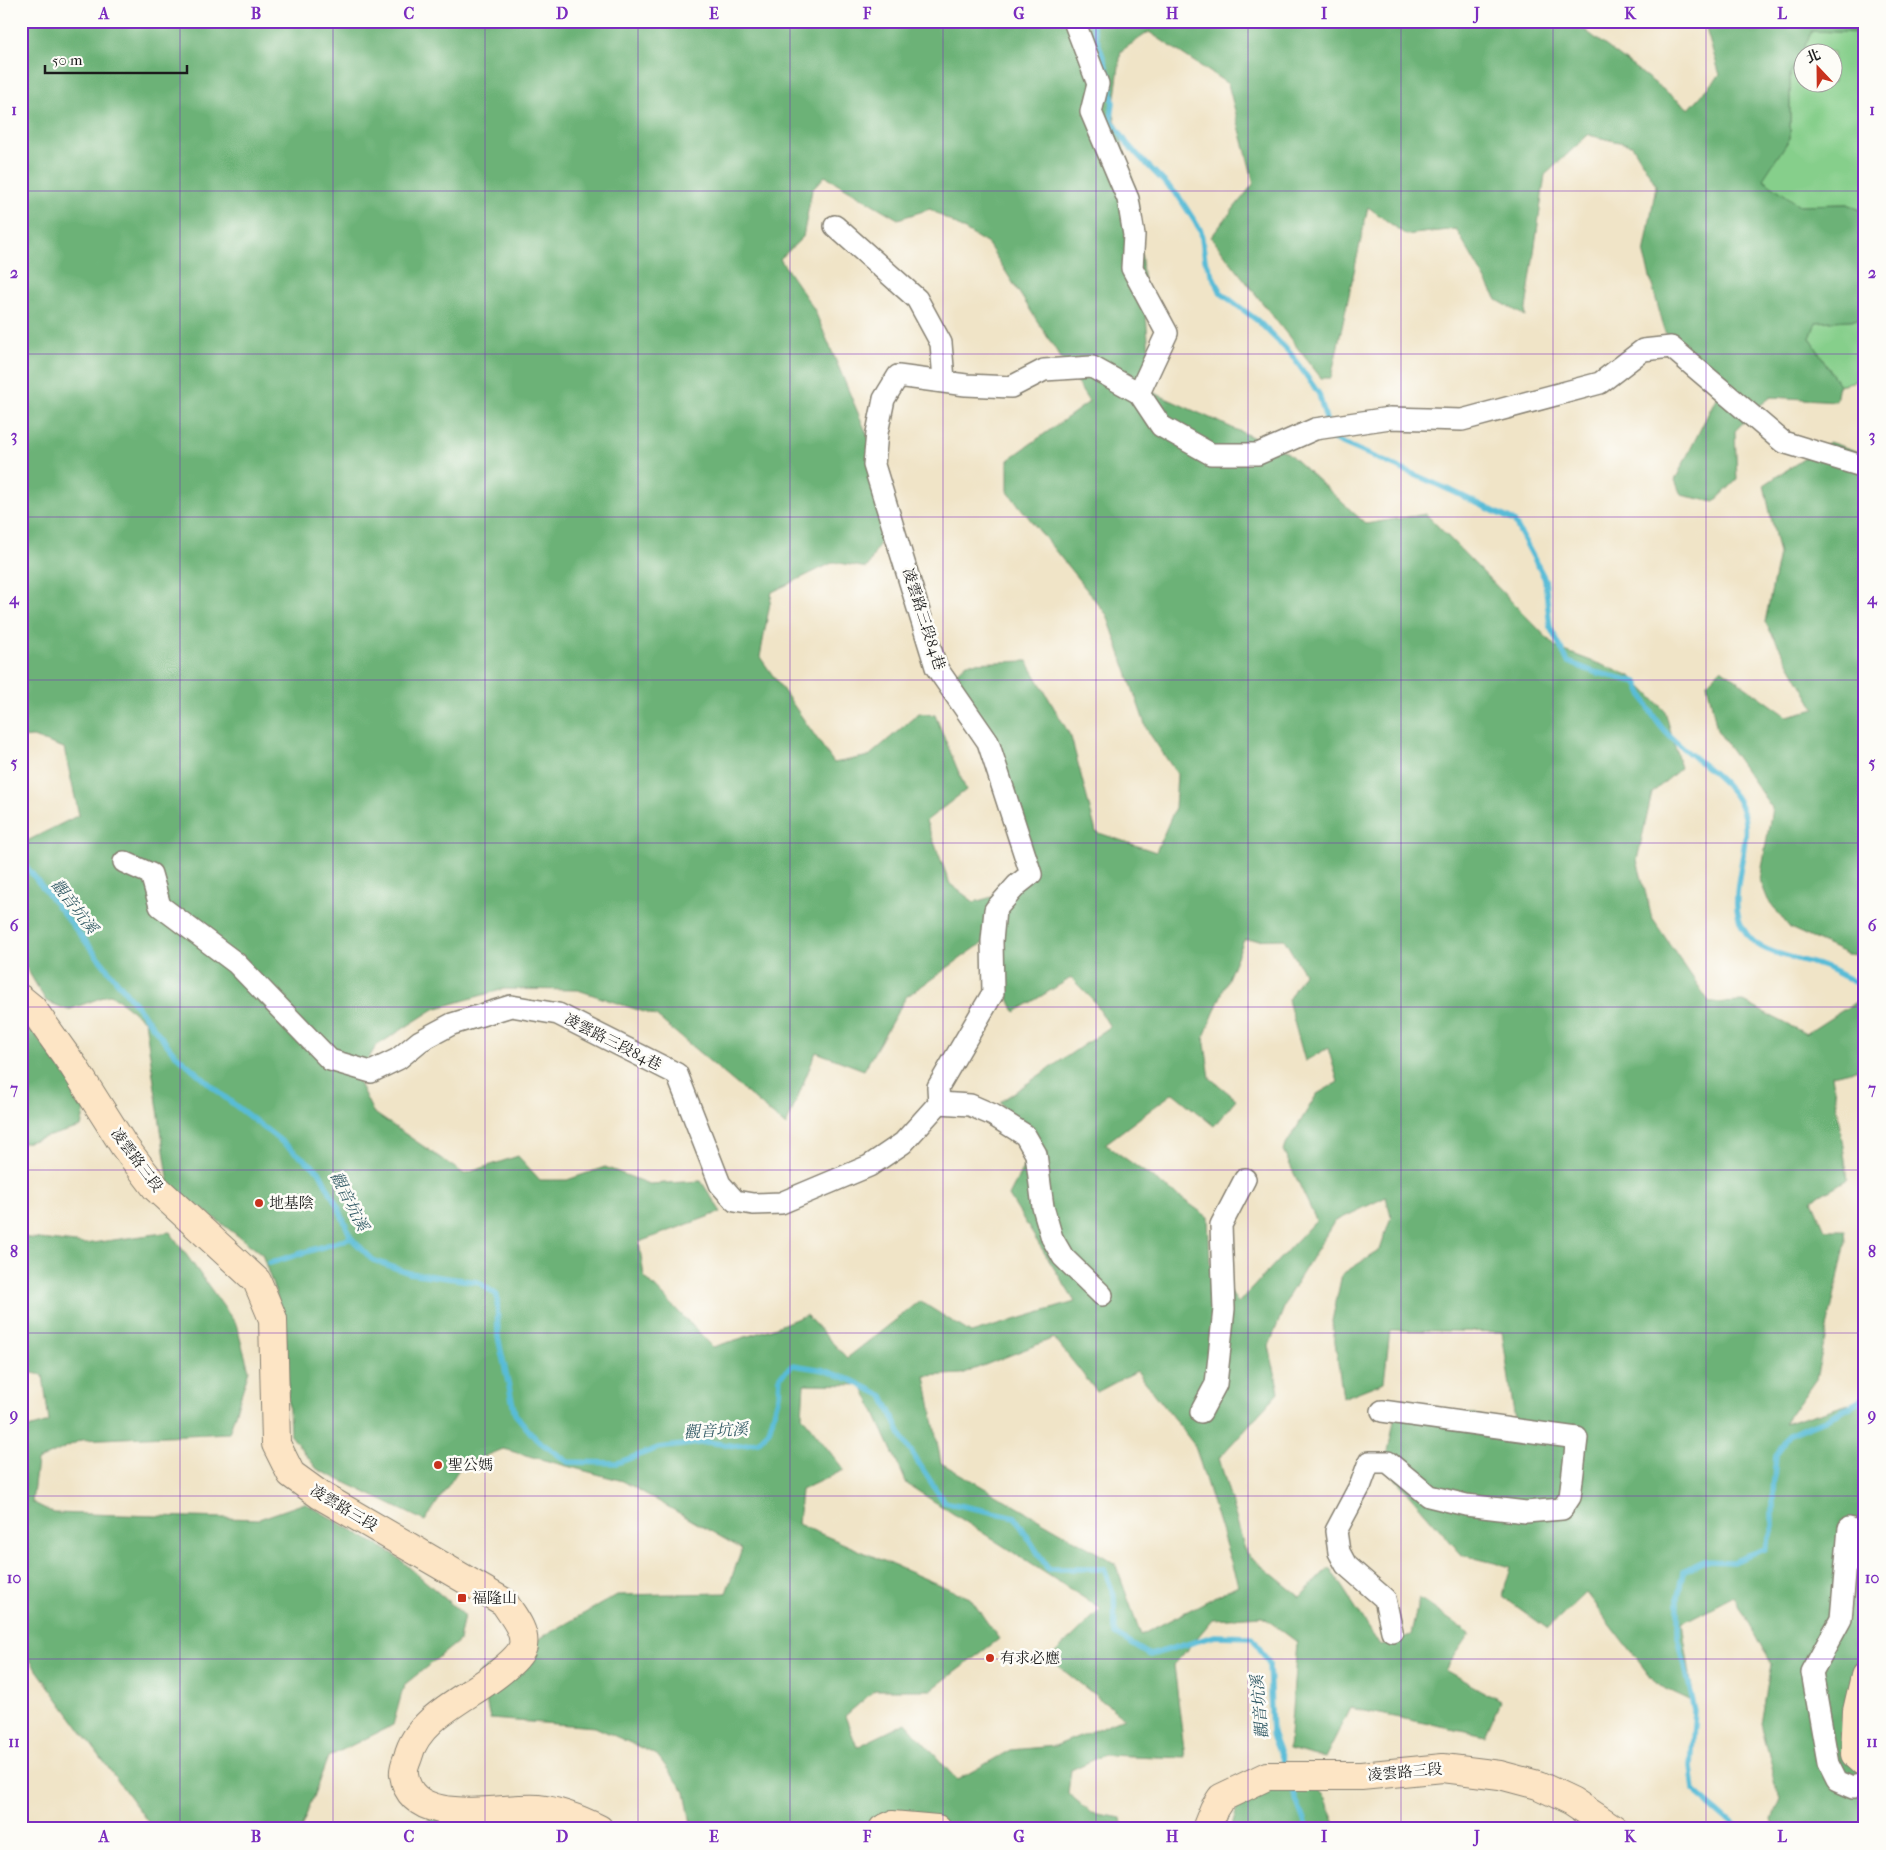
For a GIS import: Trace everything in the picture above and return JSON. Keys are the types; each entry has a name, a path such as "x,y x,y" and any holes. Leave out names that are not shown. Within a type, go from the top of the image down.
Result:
{"street":[{"path":"1074,21 1098,84 1091,112 1128,199 1134,235 1132,268 1167,333 1139,393 1161,426 1211,454 1258,454 1315,429 1390,418 1462,420 1600,383 1643,350 1671,346 1783,442 1865,467"},
{"path":"835,226 917,299 941,343 944,380"},
{"name":"凌雲路三段84巷","path":"124,862 151,874 160,906 236,963 330,1060 371,1072 398,1060 420,1041 452,1024 511,1006 558,1014 677,1074 720,1184 735,1201 753,1204 781,1203 869,1166 903,1143 939,1104 938,1088 993,994 992,941 995,910 1017,885 1031,874 988,742 936,667 874,465 877,433 884,399 898,376 944,380 966,385 1011,387 1044,370 1092,366 1139,393"},
{"name":"凌雲路三段","path":"21,999 32,1008 74,1067 124,1146 156,1188 257,1280 273,1319 276,1444 291,1474 320,1495 504,1602 522,1630 523,1647 513,1661 498,1675 423,1726 410,1746 404,1773 408,1791 415,1799 434,1808 466,1812 539,1809 580,1819 599,1829"},
{"path":"939,1104 970,1105 993,1115 1025,1135 1036,1154 1043,1208 1052,1238 1063,1257 1102,1295"},
{"path":"1202,1412 1216,1384 1224,1308 1221,1225 1245,1179"},
{"path":"1382,1410 1577,1438 1570,1497 1562,1509 1526,1512 1466,1505 1429,1496 1388,1462 1368,1462 1361,1484 1336,1531 1340,1552 1346,1565 1385,1599 1392,1631"},
{"path":"1849,1528 1841,1620 1812,1672 1828,1763 1837,1781 1852,1788 1865,1785"},
{"path":"1865,1676 1857,1711 1855,1754 1865,1763"},
{"name":"凌雲路三段","path":"1206,1829 1214,1809 1221,1798 1267,1776 1361,1776 1443,1768 1500,1775 1538,1784 1572,1801 1614,1829"},
{"path":"883,1829 892,1825 937,1829"}],"green space":[{"path":"21,21 1573,21 1689,109 1720,75 1706,29 1709,21 1865,21 1865,33 1812,31 1806,42 1794,42 1794,66 1790,74 1790,138 1763,179 1799,205 1848,204 1865,213 1865,319 1816,322 1810,338 1839,385 1836,401 1771,397 1758,407 1735,431 1737,480 1714,502 1681,495 1675,480 1717,396 1665,332 1644,255 1656,185 1632,145 1588,135 1545,175 1525,316 1497,300 1456,229 1406,235 1368,207 1331,378 1321,378 1211,237 1254,183 1228,84 1149,32 1121,51 1113,112 1137,196 1152,392 1288,453 1366,524 1426,514 1557,648 1631,676 1665,711 1681,768 1652,793 1637,860 1652,918 1710,1003 1744,1002 1806,1034 1865,996 1865,1068 1832,1075 1848,1179 1812,1200 1825,1230 1845,1230 1846,1242 1816,1379 1784,1424 1865,1399 1865,1829 1831,1829 1808,1825 1809,1829 1775,1829 1772,1819 1780,1800 1761,1723 1771,1664 1734,1596 1682,1623 1694,1702 1656,1684 1586,1593 1548,1629 1502,1596 1511,1567 1462,1555 1385,1467 1397,1405 1515,1420 1502,1332 1390,1330 1384,1382 1343,1398 1332,1321 1342,1274 1380,1250 1391,1217 1386,1197 1334,1222 1289,1295 1269,1346 1279,1392 1219,1458 1246,1553 1300,1597 1329,1567 1380,1645 1411,1635 1419,1598 1470,1634 1445,1670 1500,1701 1485,1735 1350,1708 1325,1758 1289,1749 1297,1642 1262,1616 1213,1619 1174,1665 1185,1758 1104,1755 1071,1770 1068,1793 1091,1813 1122,1818 1124,1829 692,1829 685,1792 657,1755 595,1727 490,1719 480,1672 617,1595 726,1593 742,1549 623,1481 503,1449 461,1466 425,1521 317,1469 290,1434 285,1320 262,1254 169,1184 145,1021 111,994 68,1010 46,1001 21,959 21,844 79,815 64,748 33,737 21,738","holes":["825,176 898,219 930,209 988,244 1089,402 1008,460 1008,492 1107,615 1147,730 1177,774 1175,808 1156,852 1096,832 1071,737 1027,661 967,663 955,674 980,716 1020,866 1003,894 974,902 950,884 926,821 966,790 935,715 919,713 869,756 834,763 760,657 772,592 834,562 867,568 890,523 872,446 814,309 780,259 803,237 812,190","1284,939 1304,973 1288,1000 1305,1061 1328,1048 1338,1082 1317,1094 1283,1150 1316,1220 1238,1303 1210,1263 1208,1217 1105,1144 1173,1093 1214,1126 1236,1099 1210,1078 1204,1037 1244,940","984,942 1015,1012 1071,978 1094,1001 1110,1027 1000,1102 1032,1150 1009,1196 1075,1302 971,1333 920,1301 847,1358 806,1315 771,1329 713,1347 644,1276 639,1242 721,1212 701,1181 649,1184 605,1167 567,1180 540,1180 518,1156 464,1174 373,1112 357,1079 376,1046 434,1009 504,989 578,990 656,1016 786,1126 816,1052 864,1070 906,997","1054,1338 1097,1392 1137,1371 1195,1446 1238,1585 1141,1635 1115,1563 941,1463 925,1376 962,1374","804,1384 862,1385 907,1484 1101,1609 1049,1659 1124,1718 1055,1746 1010,1750 957,1780 906,1723 857,1747 845,1716 875,1690 931,1690 999,1639 970,1598 798,1524 801,1490 844,1470 802,1416"]},
{"path":"1812,31 1865,33 1865,213 1848,204 1799,205 1762,180 1790,138 1790,74 1794,66 1794,92 1844,92 1844,42 1806,42"},
{"path":"1865,319 1865,379 1839,385 1810,338 1816,322"},
{"path":"1829,442 1865,454 1865,956 1847,954 1790,928 1768,900 1760,880 1772,808 1717,730 1707,683 1721,669 1787,716 1815,709 1765,622 1779,554 1764,485"},
{"path":"21,1015 86,1104 81,1127 21,1144"},
{"path":"170,1232 236,1324 249,1370 229,1433 81,1440 37,1461 32,1502 54,1513 259,1519 305,1503 395,1555 464,1615 459,1641 404,1685 393,1725 328,1757 301,1829 134,1829 150,1825 26,1655 21,1655 21,1430 49,1422 43,1375 21,1371 21,1237 85,1244"},
{"path":"1285,1783 1312,1784 1325,1799 1337,1829 1231,1829 1240,1796"},
{"path":"440,1810 528,1829 419,1829"}],"waterway":[{"path":"1091,21 1109,75 1113,103 1111,119 1128,145 1179,197 1201,231 1205,260 1221,293 1258,321 1291,354 1319,394 1327,423"},
{"path":"1329,432 1331,438 1454,492 1514,521 1545,579 1550,627 1568,662 1594,672 1637,682 1651,712 1663,729 1680,746 1719,778 1735,796 1743,813 1745,831 1744,850 1737,889 1737,908 1741,925 1753,941 1759,946 1778,954 1837,972 1865,987"},
{"name":"觀音坑溪","path":"21,860 173,1052 222,1095 319,1171 339,1209 351,1238 373,1260 409,1273 478,1282 497,1295 498,1337 515,1414 536,1439 568,1462 617,1463 658,1448 708,1442 735,1446 758,1442 769,1431 779,1395 780,1376 793,1365 824,1370 851,1380 883,1396 903,1439 944,1502 1015,1517 1048,1569 1104,1569 1114,1595 1115,1634 1150,1655 1215,1636 1252,1637 1269,1663 1272,1734 1285,1767"},
{"path":"270,1263 351,1238"},
{"path":"1739,1829 1694,1790 1691,1766 1695,1710 1678,1637 1678,1597 1683,1571 1704,1561 1732,1562 1765,1550 1773,1526 1776,1456 1788,1435 1825,1420 1865,1398"},
{"name":"觀音坑溪","path":"1290,1783 1307,1829"}],"place":[{"name":"地基陰","path":"259,1203"},
{"name":"聖公媽","path":"438,1465"},
{"name":"福隆山","path":"462,1598"},
{"name":"有求必應","path":"990,1658"}]}
